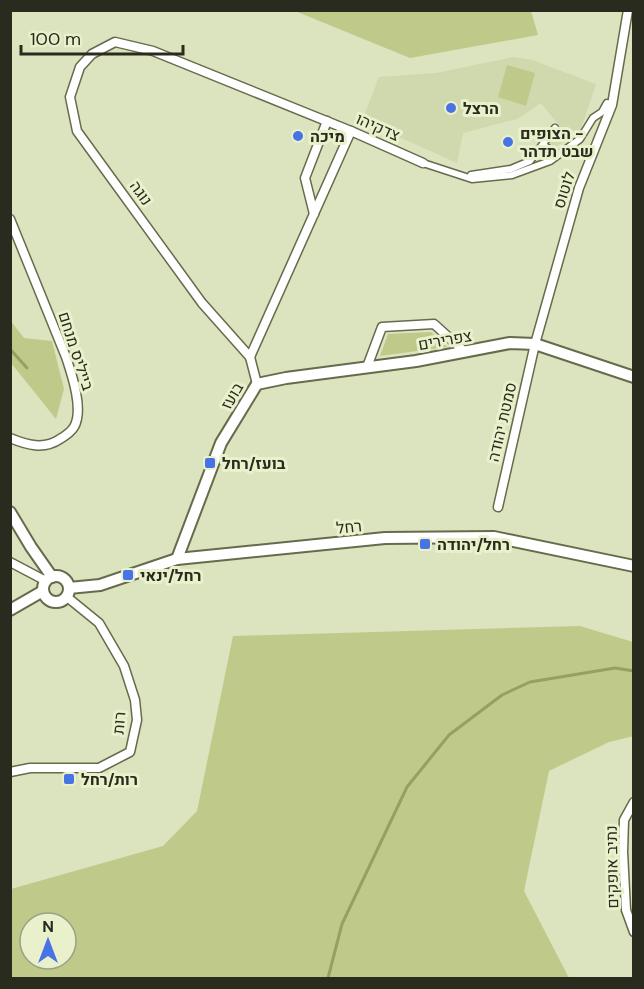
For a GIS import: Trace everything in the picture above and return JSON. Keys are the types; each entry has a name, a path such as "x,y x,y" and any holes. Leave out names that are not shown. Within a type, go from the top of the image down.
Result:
{"street":[{"name":"לוטוס","path":"535,344 579,188 612,105 629,33 628,10"},
{"name":"צדקיהו","path":"115,42 153,51 327,121 423,163 472,179 512,175 550,161 580,139 593,117 602,112 606,103 612,105"},
{"name":"נוגה","path":"115,42 92,54 80,67 70,97 77,131 202,303 250,357"},
{"path":"314,214 305,177 327,121"},
{"path":"464,176 511,169 530,161 555,128"},
{"path":"250,357 351,131"},
{"path":"543,145 554,152"},
{"name":"בייליס מנחם","path":"10,219 66,357 78,403 76,425 71,432 57,441 36,447 10,438"},
{"path":"367,367 382,327 434,324 465,352"},
{"name":"צפרירים","path":"257,384 510,343 535,344 633,377"},
{"name":"סמטת יהודה","path":"498,507 535,344"},
{"name":"בועז","path":"177,559 221,443 257,384 250,357"},
{"path":"10,512 31,547 47,583 47,599 56,603 62,601 68,592 65,579 56,576 47,583 10,610"},
{"name":"רחל","path":"68,592 100,585 177,559 385,538 494,537 633,566"},
{"path":"10,562 47,583"},
{"name":"רות","path":"10,772 30,768 99,768 130,752 137,720 135,700 124,666 99,623 68,592"},
{"name":"נתיב אופקים","path":"633,802 624,820 623,852 626,910 633,932"}],"shaded area":[{"path":"295,11 531,11 538,35 410,58"},
{"name":"הרצל","path":"514,57 532,60 596,84 580,132 555,147 548,142 561,128 541,103 517,119 463,133 457,163 370,124 365,113 379,77 436,73"},
{"path":"507,65 535,73 526,106 498,97"},
{"path":"10,320 24,338 52,341 64,389 56,419 11,363"},
{"path":"431,332 447,347 380,356 388,334"},
{"path":"580,626 633,642 634,736 609,742 549,771 524,891 569,978 11,978 11,889 163,846 197,811 233,636"}],"waterway":[{"path":"10,349 27,368"},
{"path":"328,978 342,924 407,787 449,735 502,695 530,682 615,668 634,671"}],"place":[{"name":"הרצל","path":"451,108"},
{"name":"מיכה","path":"298,136"},
{"name":"הצופים - שבט תדהר","path":"508,142"},
{"name":"בועז/רחל","path":"210,463"},
{"name":"רחל/יהודה","path":"425,544"},
{"name":"רחל/ינאי","path":"128,575"},
{"name":"רות/רחל","path":"69,779"}]}
